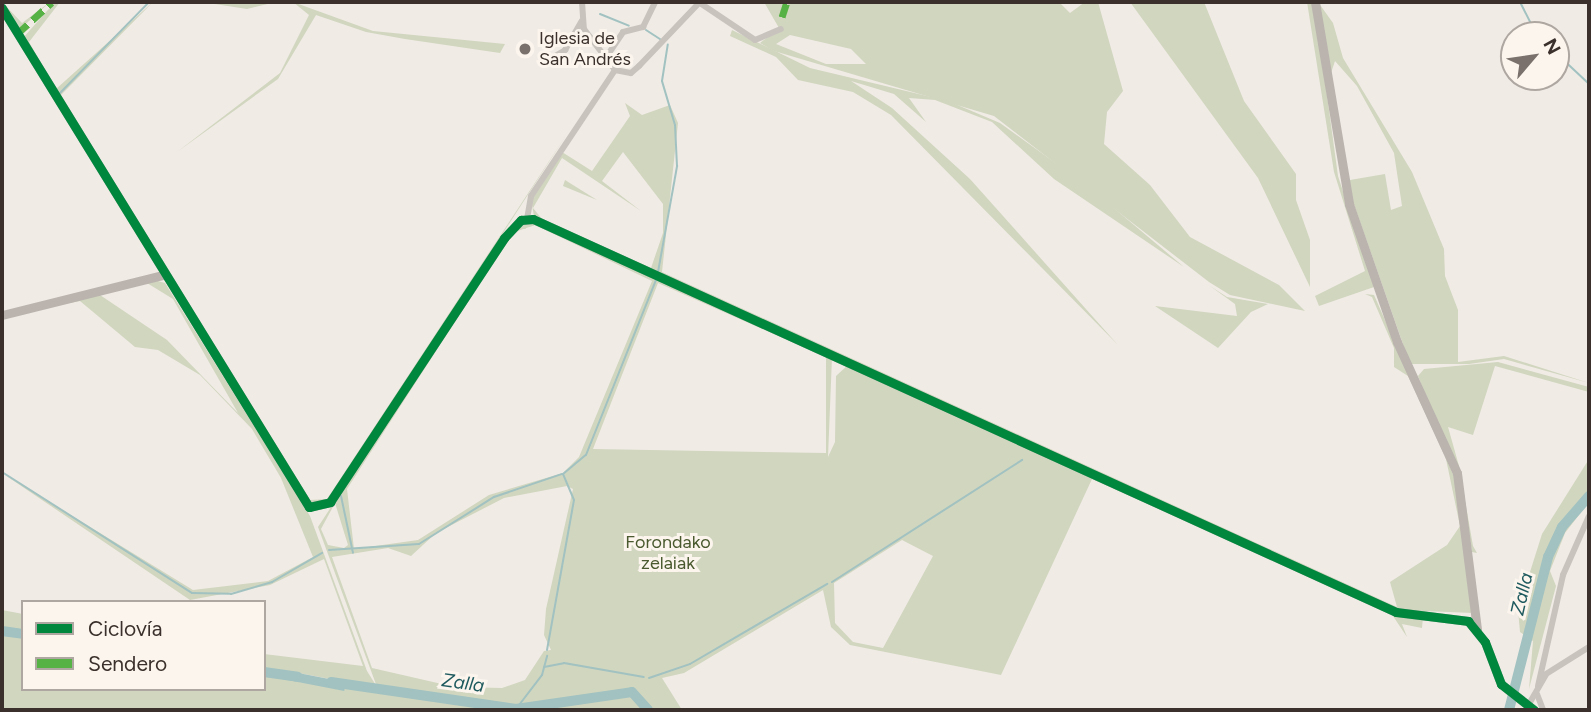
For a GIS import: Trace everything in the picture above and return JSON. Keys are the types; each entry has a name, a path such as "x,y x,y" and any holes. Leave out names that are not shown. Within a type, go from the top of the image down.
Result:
{"street":[{"path":"582,2 584,29 609,53 615,70"},
{"path":"609,53 623,32 643,27 655,2"},
{"path":"1315,2 1349,204 1397,342 1457,473 1477,630 1494,672 1510,690 1529,705 1538,694"},
{"path":"615,70 631,73 699,3 755,40 781,29"},
{"path":"2,8 298,497 316,508 341,488 504,237 527,219 531,196 615,70"},
{"path":"548,61 565,50 583,19"},
{"path":"527,219 1396,612 1457,617 1477,630"},
{"path":"2,315 163,275"},
{"path":"1543,710 1538,686 1563,575 1589,516"},
{"path":"1538,686 1589,647"}],"green space":[{"path":"2,2 22,23 50,2 19,30"},
{"path":"55,2 60,2 29,42 56,89 153,2 60,96 310,500 327,499 567,134 334,495 319,504 306,501 23,38"},
{"path":"202,2 276,2 247,9"},
{"path":"293,2 373,31 505,44 500,53 405,39 366,32 316,15 278,79 177,152 280,73 309,15"},
{"path":"764,2 1059,2 1070,13 1085,2 1098,2 1123,91 1107,112 1104,144 1150,185 1190,237 1279,285 1305,311 1230,295 1209,282 994,116 774,51 760,43 779,28","holes":["790,35 851,49 866,64 826,64 776,44"]},
{"path":"1130,2 1204,2 1244,101 1296,174 1296,200 1310,240 1310,287 1258,178"},
{"path":"1307,2 1313,2 1316,15 1338,176 1374,287 1319,306 1315,296 1365,271 1334,172"},
{"path":"1318,2 1333,23 1343,58 1412,172 1444,249 1445,276 1458,310 1458,362 1504,356 1589,383 1504,359 1469,364 1410,364 1344,176","holes":["1335,61 1357,86 1394,153 1402,206 1391,210 1385,174 1350,180 1344,169 1330,76"]},
{"path":"732,30 810,68 948,101 1000,123 1090,188 1184,267 1054,179 992,122 935,100 909,98 926,122 894,94 851,81 892,108 970,179 1118,345 891,115 853,92 798,80 776,57 730,36"},
{"path":"625,103 642,115 670,105 678,123 662,272 1397,607 1390,582 1447,545 1460,526 1446,459 1408,376 1394,367 1394,348 1372,297 1365,294 1374,295 1456,481 1473,613 1399,610 534,216 531,200 562,152 592,171 630,116","holes":["623,152 663,204 663,233 651,268 542,219 533,208 562,158 641,211 602,181"]},
{"path":"565,180 597,200 563,186"},
{"name":"Forondako zelaiak","path":"529,222 832,357 828,457 835,442 836,376 848,365 1395,614 1423,617 1422,628 1402,624 1407,637 1391,613 1092,479 1001,675 850,645 831,627 823,590 684,673 662,678 682,710 2,710 2,610 21,614 21,691 266,691 266,654 363,666 324,559 270,585 190,600 2,473 193,590 268,581 313,557 281,478 252,429 200,375 158,350 135,347 80,301 2,316 154,280 165,283 310,516 367,671 377,687 318,527 513,229","holes":["535,225 652,281 579,457 563,473 489,495 418,540 354,549 347,489 512,233","147,283 173,299 238,413 167,340 100,295","658,283 826,357 826,453 593,449","567,486 573,489 546,609 544,635 551,650 544,651 525,680 502,688 455,687 372,668 332,557 388,548 411,556 436,533 504,498","335,503 348,545 344,548 328,545 321,529","902,540 933,556 883,648 853,642 835,623 834,583","288,671 346,682 345,689 285,679"]},
{"path":"1210,286 1227,297 1268,304 1251,312 1218,348 1155,306 1237,316 1235,304"},
{"path":"1498,362 1589,387 1589,392 1495,366 1473,435 1448,427 1459,466 1473,546 1477,553 1472,552 1462,487 1418,376 1424,369"},
{"path":"1589,459 1589,502 1565,533 1550,571 1556,586 1529,689 1533,641 1520,632 1518,610 1542,534"}],"water":[{"path":"288,671 346,682 344,691 286,680"}],"waterway":[{"path":"59,94 149,2"},
{"path":"1520,2 1530,21"},
{"path":"600,14 629,26"},
{"path":"646,30 660,39"},
{"path":"658,272 677,166 675,125 662,81 668,44"},
{"path":"1570,66 1589,84"},
{"path":"547,650 574,500 563,474 586,455 656,280"},
{"path":"832,582 1022,460"},
{"path":"2,472 192,593 231,594 272,582 322,553"},
{"path":"329,550 419,544 494,497 562,474"},
{"path":"341,496 353,553"},
{"name":"Zalla","path":"1509,710 1548,557 1562,527 1589,496"},
{"path":"649,678 690,664 827,584"},
{"name":"Zalla","path":"2,631 21,634"},
{"path":"516,709 542,675 547,656"},
{"path":"544,667 564,663 644,677"},
{"name":"Zalla","path":"266,672 298,677"},
{"name":"Zalla","path":"331,682 516,709 632,692 648,710"}],"marked path":[{"path":"17,34 52,2"},
{"path":"782,17 787,2"}],"cycle path":[{"path":"2,8 309,507 330,502 504,238 521,220 533,219 1396,612 1468,621 1485,642 1501,684 1534,710"}],"place":[{"name":"Iglesia de San Andrés","path":"525,49"}]}
